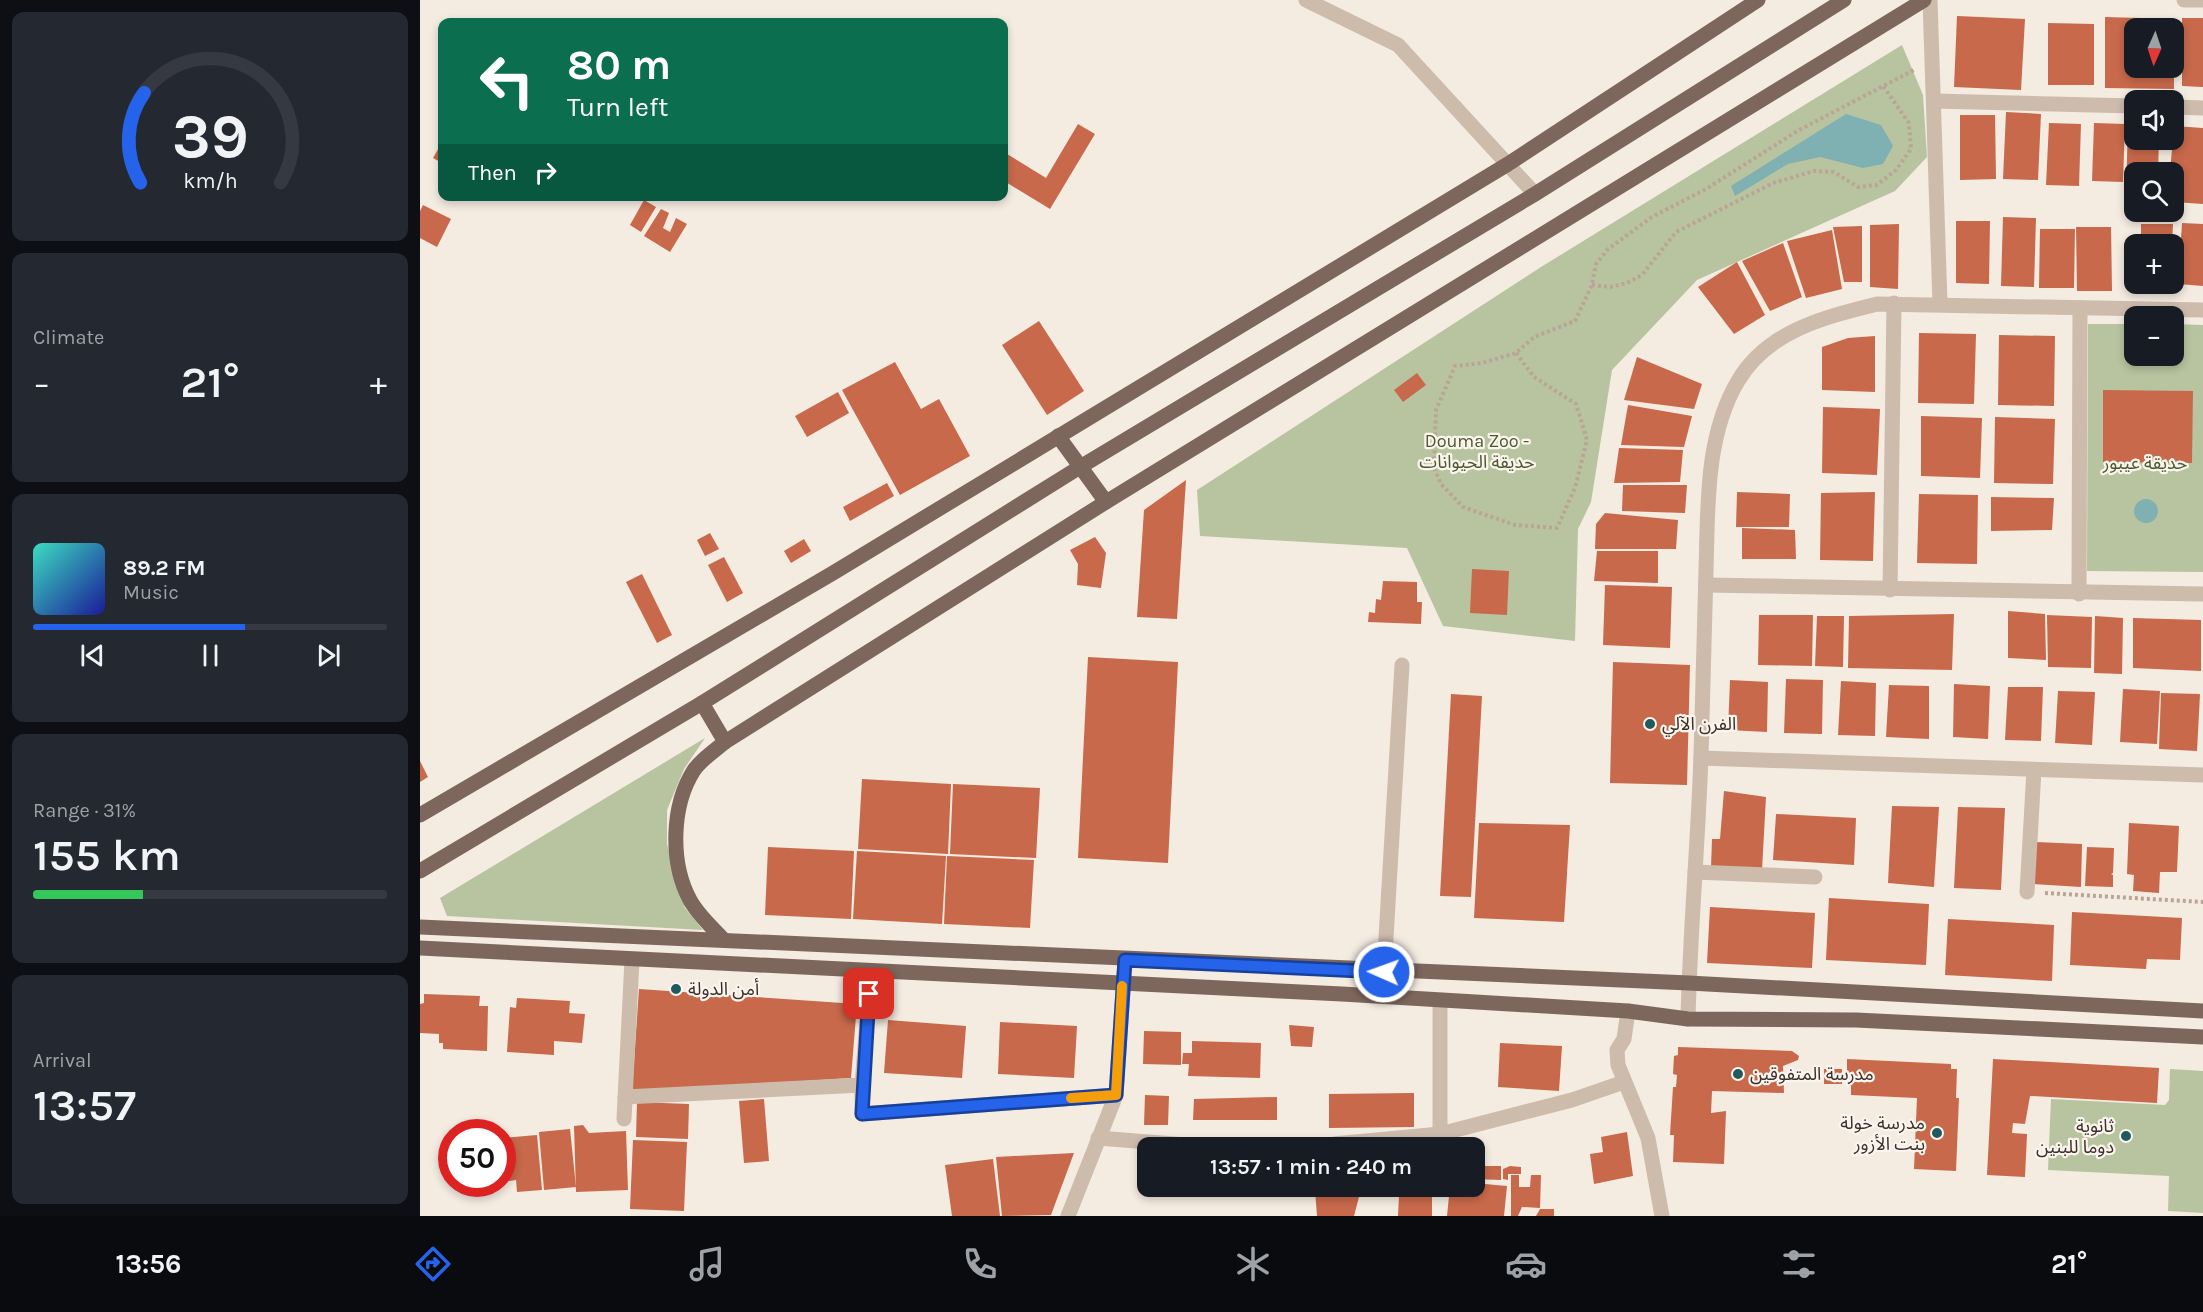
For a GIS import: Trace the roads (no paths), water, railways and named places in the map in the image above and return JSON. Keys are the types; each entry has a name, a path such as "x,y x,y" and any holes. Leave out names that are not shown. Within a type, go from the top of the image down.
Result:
{"main road":[{"path":"420,815 833,573 1508,164 1758,0"},
{"path":"420,871 702,703 1080,467 1535,194 1844,0"},
{"path":"723,939 697,911 687,894 680,873 677,834 679,809 688,783 705,758 725,742 1106,502 1924,0"},
{"path":"1058,436 1106,502"},
{"path":"702,703 725,742"},
{"path":"420,927 723,939 1384,972 1689,983 2203,1011"},
{"path":"420,948 1440,1000 1628,1011 1688,1019 1856,1020 2203,1037"}],"street":[{"path":"1306,0 1398,45 1535,194"},
{"path":"1930,0 1940,304"},
{"path":"2184,0 2203,0"},
{"path":"1935,100 2124,106"},
{"path":"2184,107 2203,108"},
{"path":"1890,590 1894,303"},
{"path":"1688,1019 1701,758 1709,494 1722,413 1739,379 1765,348 1796,329 1833,315 1894,303 2203,310"},
{"path":"2079,594 2080,308"},
{"path":"1706,585 2079,594 2203,594"},
{"path":"1384,972 1402,665"},
{"path":"1701,758 2203,775"},
{"path":"2027,892 2034,770"},
{"path":"1695,872 1815,877"},
{"path":"624,1119 632,960"},
{"path":"1068,1216 1116,1095 1125,960"},
{"path":"871,971 862,1085 862,1114 1116,1095"},
{"path":"1440,1000 1440,1134"},
{"path":"1628,1011 1624,1039 1617,1050 1618,1065 1648,1138 1662,1216"},
{"path":"1408,1137 1440,1134 1572,1100 1624,1082"},
{"path":"625,1097 862,1085"},
{"path":"1098,1138 1137,1141"}],"water":[{"path":"1846,114 1881,125 1893,146 1883,164 1863,168 1820,157 1788,164 1735,196 1731,186"},
{"path":"2146,499 2155,502 2158,511 2155,520 2146,523 2137,520 2134,511 2137,502"}],"place":[{"name":"الفرن الآلي","path":"1650,724"},
{"name":"أمن الدولة","path":"676,989"},
{"name":"مدرسة المتفوقين","path":"1738,1074"},
{"name":"مدرسة خولة بنت الأزور","path":"1937,1133"},
{"name":"ثانوية دوما للبنين","path":"2126,1136"}],"park label":[{"name":"Douma Zoo - حديقة الحيوانات","path":"1477,451"},
{"name":"حديقة عيبور","path":"2145,463"}]}
